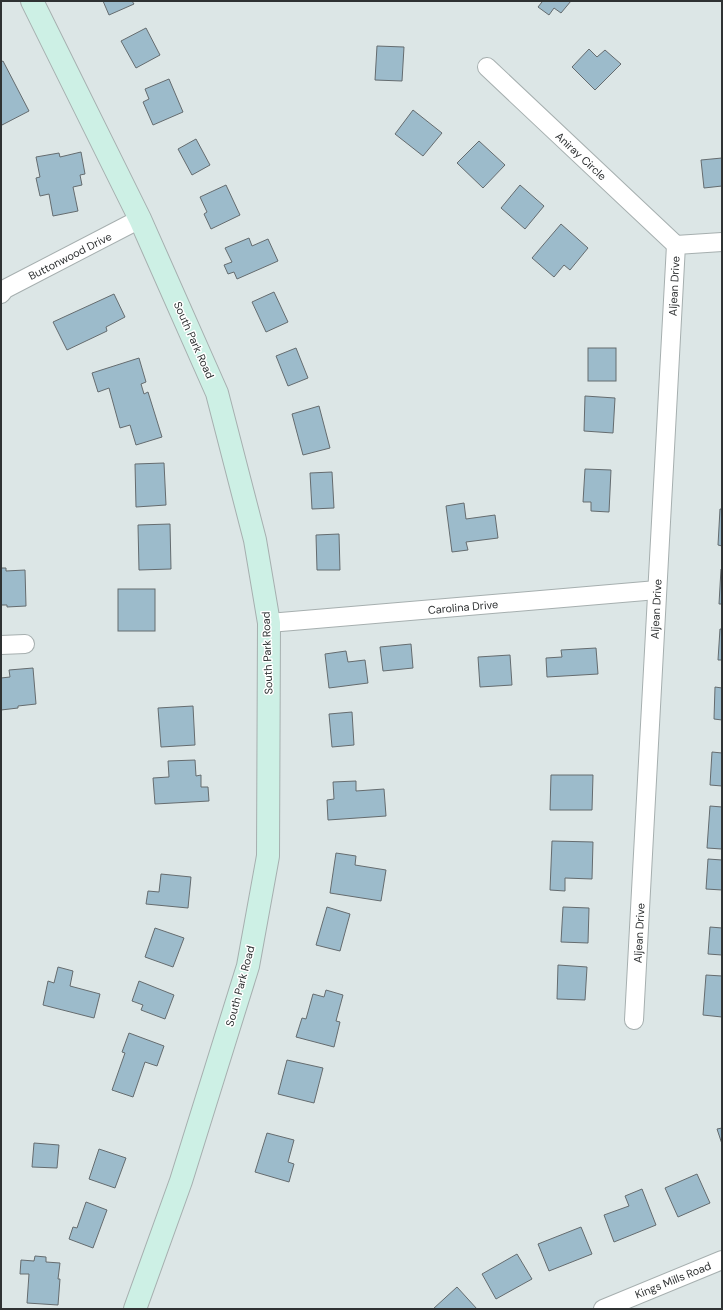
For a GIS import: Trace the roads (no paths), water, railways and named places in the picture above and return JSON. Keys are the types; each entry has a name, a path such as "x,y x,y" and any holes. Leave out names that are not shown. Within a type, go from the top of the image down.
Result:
{"main road":[{"name":"South Park Road","path":"32,1 140,219 217,394 255,540 269,623 268,856 248,966 181,1182 135,1309"}],"street":[{"name":"Aniray Circle","path":"486,67 676,245"},
{"name":"Buttonwood Drive","path":"1,294 5,290 140,219"},
{"name":"Aljean Drive","path":"634,1020 676,245 722,242"},
{"name":"Carolina Drive","path":"269,623 657,590"},
{"path":"1,645 25,644"},
{"name":"Kings Mills Road","path":"603,1309 722,1260"}]}
